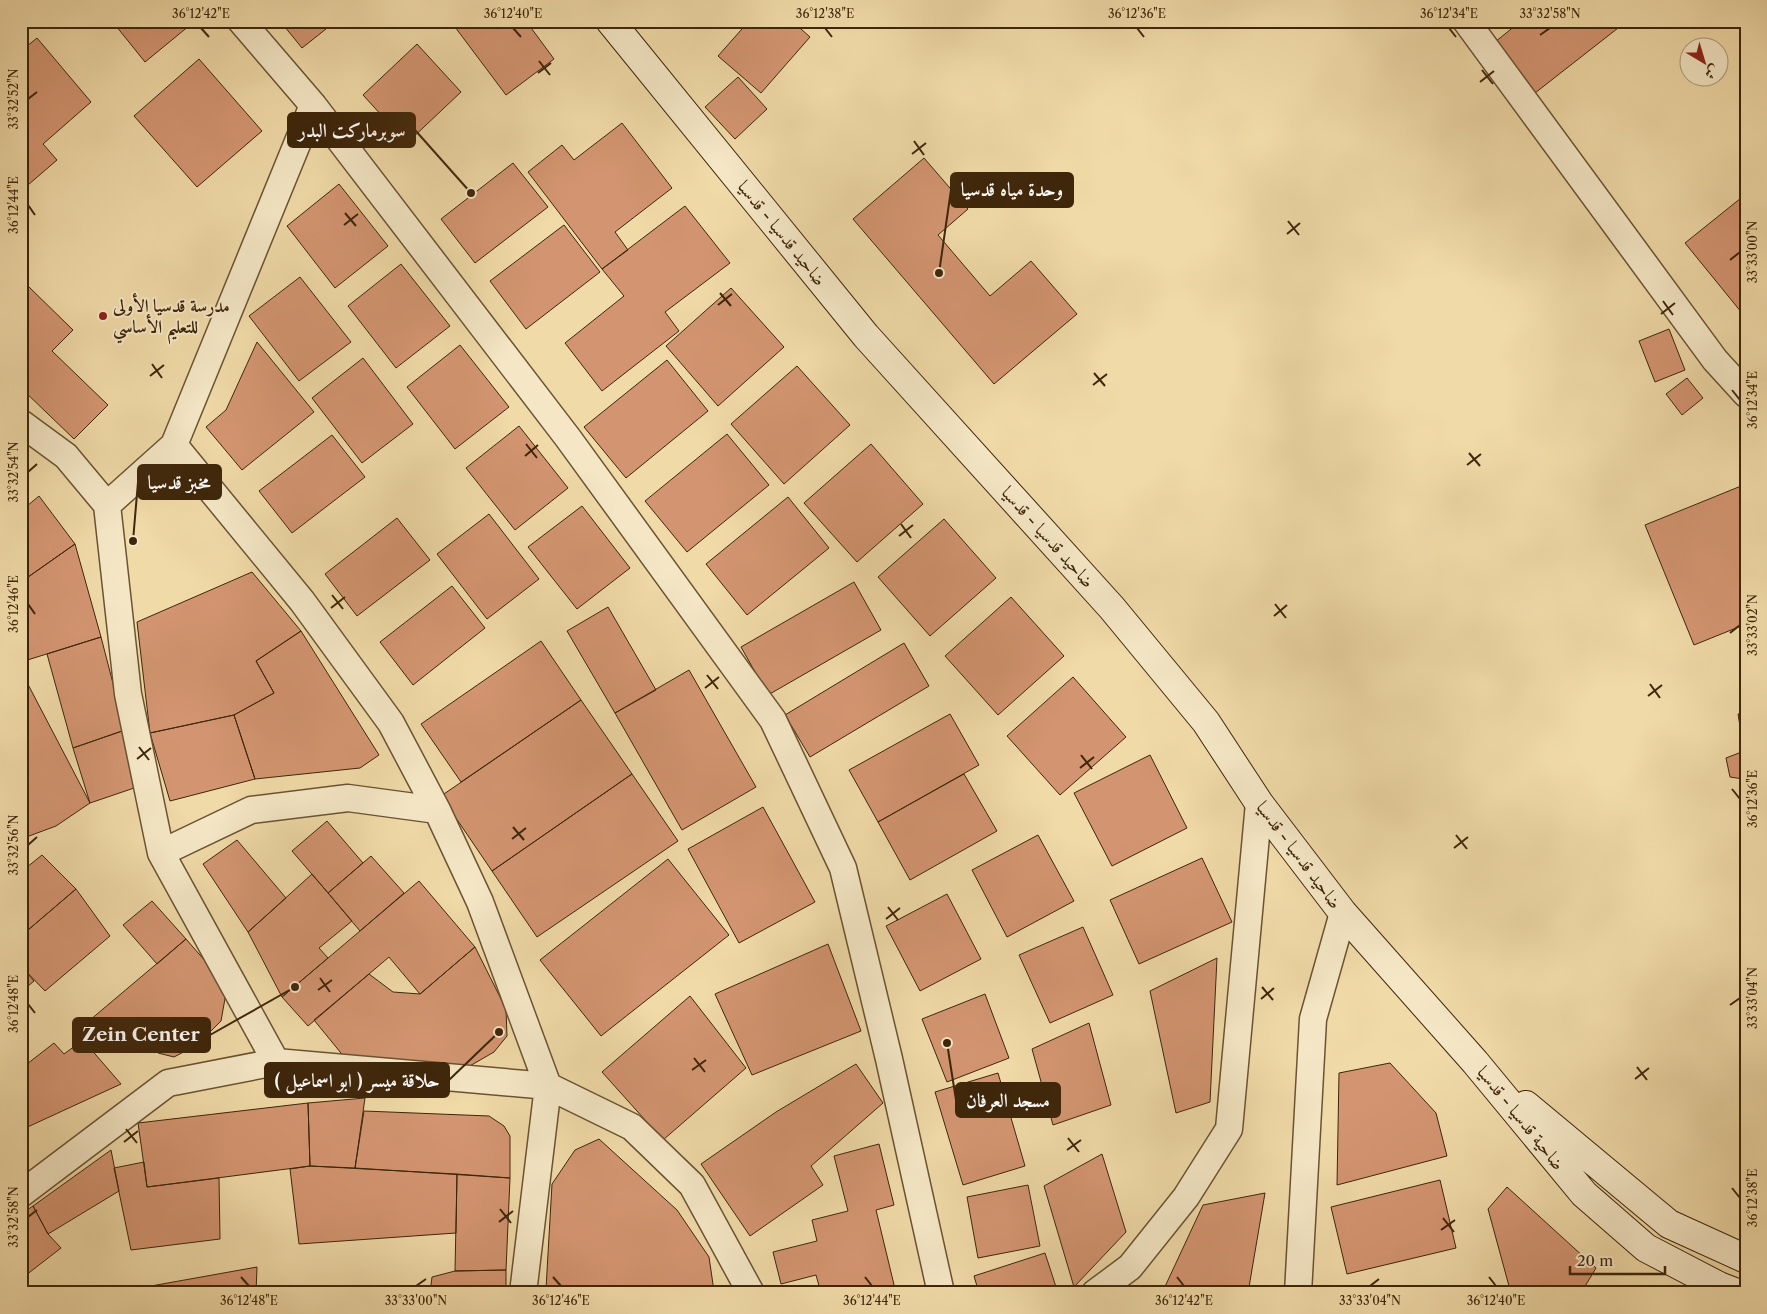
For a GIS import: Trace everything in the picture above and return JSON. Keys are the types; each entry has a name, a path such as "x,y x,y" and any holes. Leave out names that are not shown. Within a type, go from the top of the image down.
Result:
{"main road":[{"name":"ضاحيد قدسيا - قدسيا","path":"610,21 866,336 1112,608 1206,722 1259,803 1342,913 1475,1062"},
{"name":"ضاحية قدسيا - قدسيا","path":"1475,1062 1669,1224 1746,1258"},
{"name":"ضاحية قدسيا - قدسيا","path":"1475,1062 1584,1194 1646,1248 1719,1286 1737,1293"}],"street":[{"path":"241,21 313,105 568,438 773,720 843,868 890,1059 940,1293"},
{"path":"1466,21 1715,360 1746,394"},
{"path":"107,505 174,445 313,105"},
{"path":"21,423 66,456 107,505 128,694 161,853 276,1062"},
{"path":"174,445 302,601 391,723 436,810 480,902 548,1086 523,1293"},
{"path":"161,853 252,810 348,798 436,810"},
{"path":"1095,1293 1130,1267 1186,1197 1229,1129 1259,803"},
{"path":"1298,1293 1313,1019 1342,913"},
{"path":"21,1194 168,1083 276,1062 548,1086 632,1127 692,1185 751,1293"}],"building":[{"path":"112,21 195,21 145,62"},
{"path":"280,21 327,21 326,29 302,48"},
{"path":"455,21 526,21 554,59 506,95 452,23"},
{"path":"749,21 792,21 810,37 761,93 718,56"},
{"path":"1521,21 1627,21 1535,93 1495,42"},
{"path":"37,38 91,102 43,144 57,160 21,191 21,51"},
{"path":"417,44 461,92 407,143 363,95"},
{"path":"199,59 262,131 197,187 134,116"},
{"path":"738,77 767,109 735,139 705,107"},
{"path":"622,123 672,188 615,232 628,250 602,269 528,172 562,145 574,160"},
{"path":"924,158 968,209 938,235 990,296 1031,261 1077,314 994,384 853,219"},
{"path":"513,163 548,207 475,263 441,219"},
{"path":"339,184 388,246 335,288 287,226"},
{"path":"1746,194 1746,318 1685,243"},
{"path":"685,206 730,263 665,312 679,331 602,391 565,343 624,296 602,269"},
{"path":"564,225 600,272 526,329 490,281"},
{"path":"401,264 450,326 396,368 348,306"},
{"path":"300,277 351,342 299,381 249,316"},
{"path":"27,285 73,330 52,351 108,405 74,439 21,388 21,290"},
{"path":"731,288 784,347 718,406 666,346"},
{"path":"1669,329 1685,370 1655,382 1639,341"},
{"path":"257,342 314,412 242,470 206,427 226,410"},
{"path":"460,345 509,407 455,449 407,387"},
{"path":"363,358 413,424 362,463 312,398"},
{"path":"667,360 708,411 626,478 584,427"},
{"path":"797,366 850,425 784,484 731,424"},
{"path":"1687,378 1703,398 1682,415 1666,394"},
{"path":"519,426 568,488 515,530 466,468"},
{"path":"727,434 769,485 687,552 645,501"},
{"path":"332,435 365,477 292,533 259,491"},
{"path":"871,444 923,504 857,562 804,503"},
{"path":"1746,484 1746,624 1694,645 1645,525"},
{"path":"39,496 75,544 21,582 21,511"},
{"path":"788,497 829,548 747,615 706,564"},
{"path":"582,506 630,568 577,609 528,547"},
{"path":"489,514 539,579 487,619 437,554"},
{"path":"397,518 430,560 357,616 325,574"},
{"path":"944,519 996,578 930,636 878,577"},
{"path":"75,544 101,637 21,662 21,582"},
{"path":"252,572 301,631 256,661 274,693 234,715 150,733 137,622"},
{"path":"854,582 881,630 768,695 741,647"},
{"path":"452,586 485,628 413,685 380,642"},
{"path":"1011,597 1064,656 998,715 945,656"},
{"path":"608,607 656,690 615,713 567,631"},
{"path":"301,631 379,755 360,768 255,779 234,715 274,693 256,661"},
{"path":"101,637 125,730 73,748 47,654"},
{"path":"541,641 581,700 461,782 421,724"},
{"path":"904,643 929,686 810,757 785,715"},
{"path":"689,670 756,787 682,830 615,713"},
{"path":"21,671 90,803 56,826 21,839"},
{"path":"1073,677 1126,737 1060,795 1007,736"},
{"path":"581,700 632,774 492,871 441,796"},
{"path":"1746,712 1746,790 1743,779 1730,777 1726,758 1744,751 1738,714"},
{"path":"950,714 979,765 878,822 849,770"},
{"path":"234,715 255,779 170,801 150,733"},
{"path":"125,730 140,786 90,803 73,748"},
{"path":"1150,755 1187,828 1112,866 1074,793"},
{"path":"632,774 678,841 537,937 492,871"},
{"path":"964,774 997,831 910,880 878,822"},
{"path":"763,807 815,902 739,943 688,849"},
{"path":"327,821 363,863 328,893 292,851"},
{"path":"1038,835 1074,901 1007,937 972,870"},
{"path":"237,840 286,898 248,932 203,864"},
{"path":"42,855 76,889 21,936 21,872"},
{"path":"371,856 404,893 360,931 328,893"},
{"path":"1202,858 1232,922 1139,964 1110,900"},
{"path":"668,859 729,935 601,1036 540,960"},
{"path":"312,874 352,921 319,948 328,958 282,997 248,932"},
{"path":"419,881 475,947 420,994 389,957 308,1026 282,997"},
{"path":"76,889 110,936 45,991 21,966 21,936"},
{"path":"947,894 981,959 920,991 886,926"},
{"path":"152,901 186,939 157,964 123,925"},
{"path":"1083,927 1113,995 1050,1023 1019,955"},
{"path":"186,939 220,978 226,993 221,1021 197,1045 174,1057 158,1053 134,1026 109,1040 90,1020"},
{"path":"828,944 861,1031 752,1075 715,994"},
{"path":"475,947 506,1009 507,1036 494,1052 468,1067 345,1058 314,1020 369,974 393,992 420,994"},
{"path":"1217,958 1210,1102 1176,1113 1150,991"},
{"path":"21,966 34,981 21,992"},
{"path":"985,994 1009,1058 947,1082 922,1019"},
{"path":"690,996 746,1068 663,1140 602,1072"},
{"path":"1089,1023 1111,1105 1053,1125 1032,1049"},
{"path":"83,1040 121,1084 21,1130 21,1057 27,1064 54,1043 64,1054"},
{"path":"1390,1063 1436,1113 1447,1156 1337,1185 1339,1073"},
{"path":"856,1064 883,1103 811,1166 823,1185 750,1236 701,1164 776,1112"},
{"path":"998,1073 1025,1166 963,1185 935,1092"},
{"path":"365,1098 355,1168 310,1166 308,1103"},
{"path":"308,1103 310,1166 147,1187 138,1123"},
{"path":"364,1111 489,1116 504,1126 510,1136 510,1178 355,1168"},
{"path":"599,1139 677,1210 709,1257 714,1291 705,1293 631,1293 582,1287 546,1289 552,1184 575,1150"},
{"path":"879,1144 894,1205 876,1210 896,1293 821,1293 816,1275 781,1284 773,1252 817,1241 812,1220 848,1211 834,1156"},
{"path":"111,1150 119,1191 48,1234 33,1206"},
{"path":"1102,1154 1126,1232 1074,1287 1044,1186"},
{"path":"144,1162 147,1187 219,1178 220,1239 131,1250 114,1168"},
{"path":"310,1166 457,1174 456,1233 299,1244 290,1169"},
{"path":"457,1174 510,1178 506,1270 455,1271"},
{"path":"1440,1180 1456,1248 1347,1274 1331,1207"},
{"path":"1028,1185 1040,1246 978,1258 967,1197"},
{"path":"1507,1187 1596,1268 1581,1293 1509,1286 1488,1209"},
{"path":"1265,1193 1248,1293 1162,1293 1203,1205"},
{"path":"33,1206 48,1234 61,1248 21,1279 21,1214"},
{"path":"1045,1253 1058,1293 979,1293 974,1276"},
{"path":"257,1267 256,1293 151,1293 151,1286"},
{"path":"506,1270 506,1293 430,1293 432,1277 455,1271"},
{"path":"735,1286 737,1293 705,1293 714,1291"},
{"path":"582,1287 631,1293 581,1293"}],"place":[{"name":"سوبرماركت البدر","path":"471,193"},
{"name":"وحدة مياه قدسيا","path":"939,273"},
{"name":"مدرسة قدسيا الأولى للتعليم الأساسي","path":"103,316"},
{"name":"مخبز قدسيا","path":"133,541"},
{"name":"Zein Center","path":"295,987"},
{"name":"حلاقة ميسر ( ابو اسماعيل )","path":"499,1032"},
{"name":"مسجد العرفان","path":"947,1043"}]}
